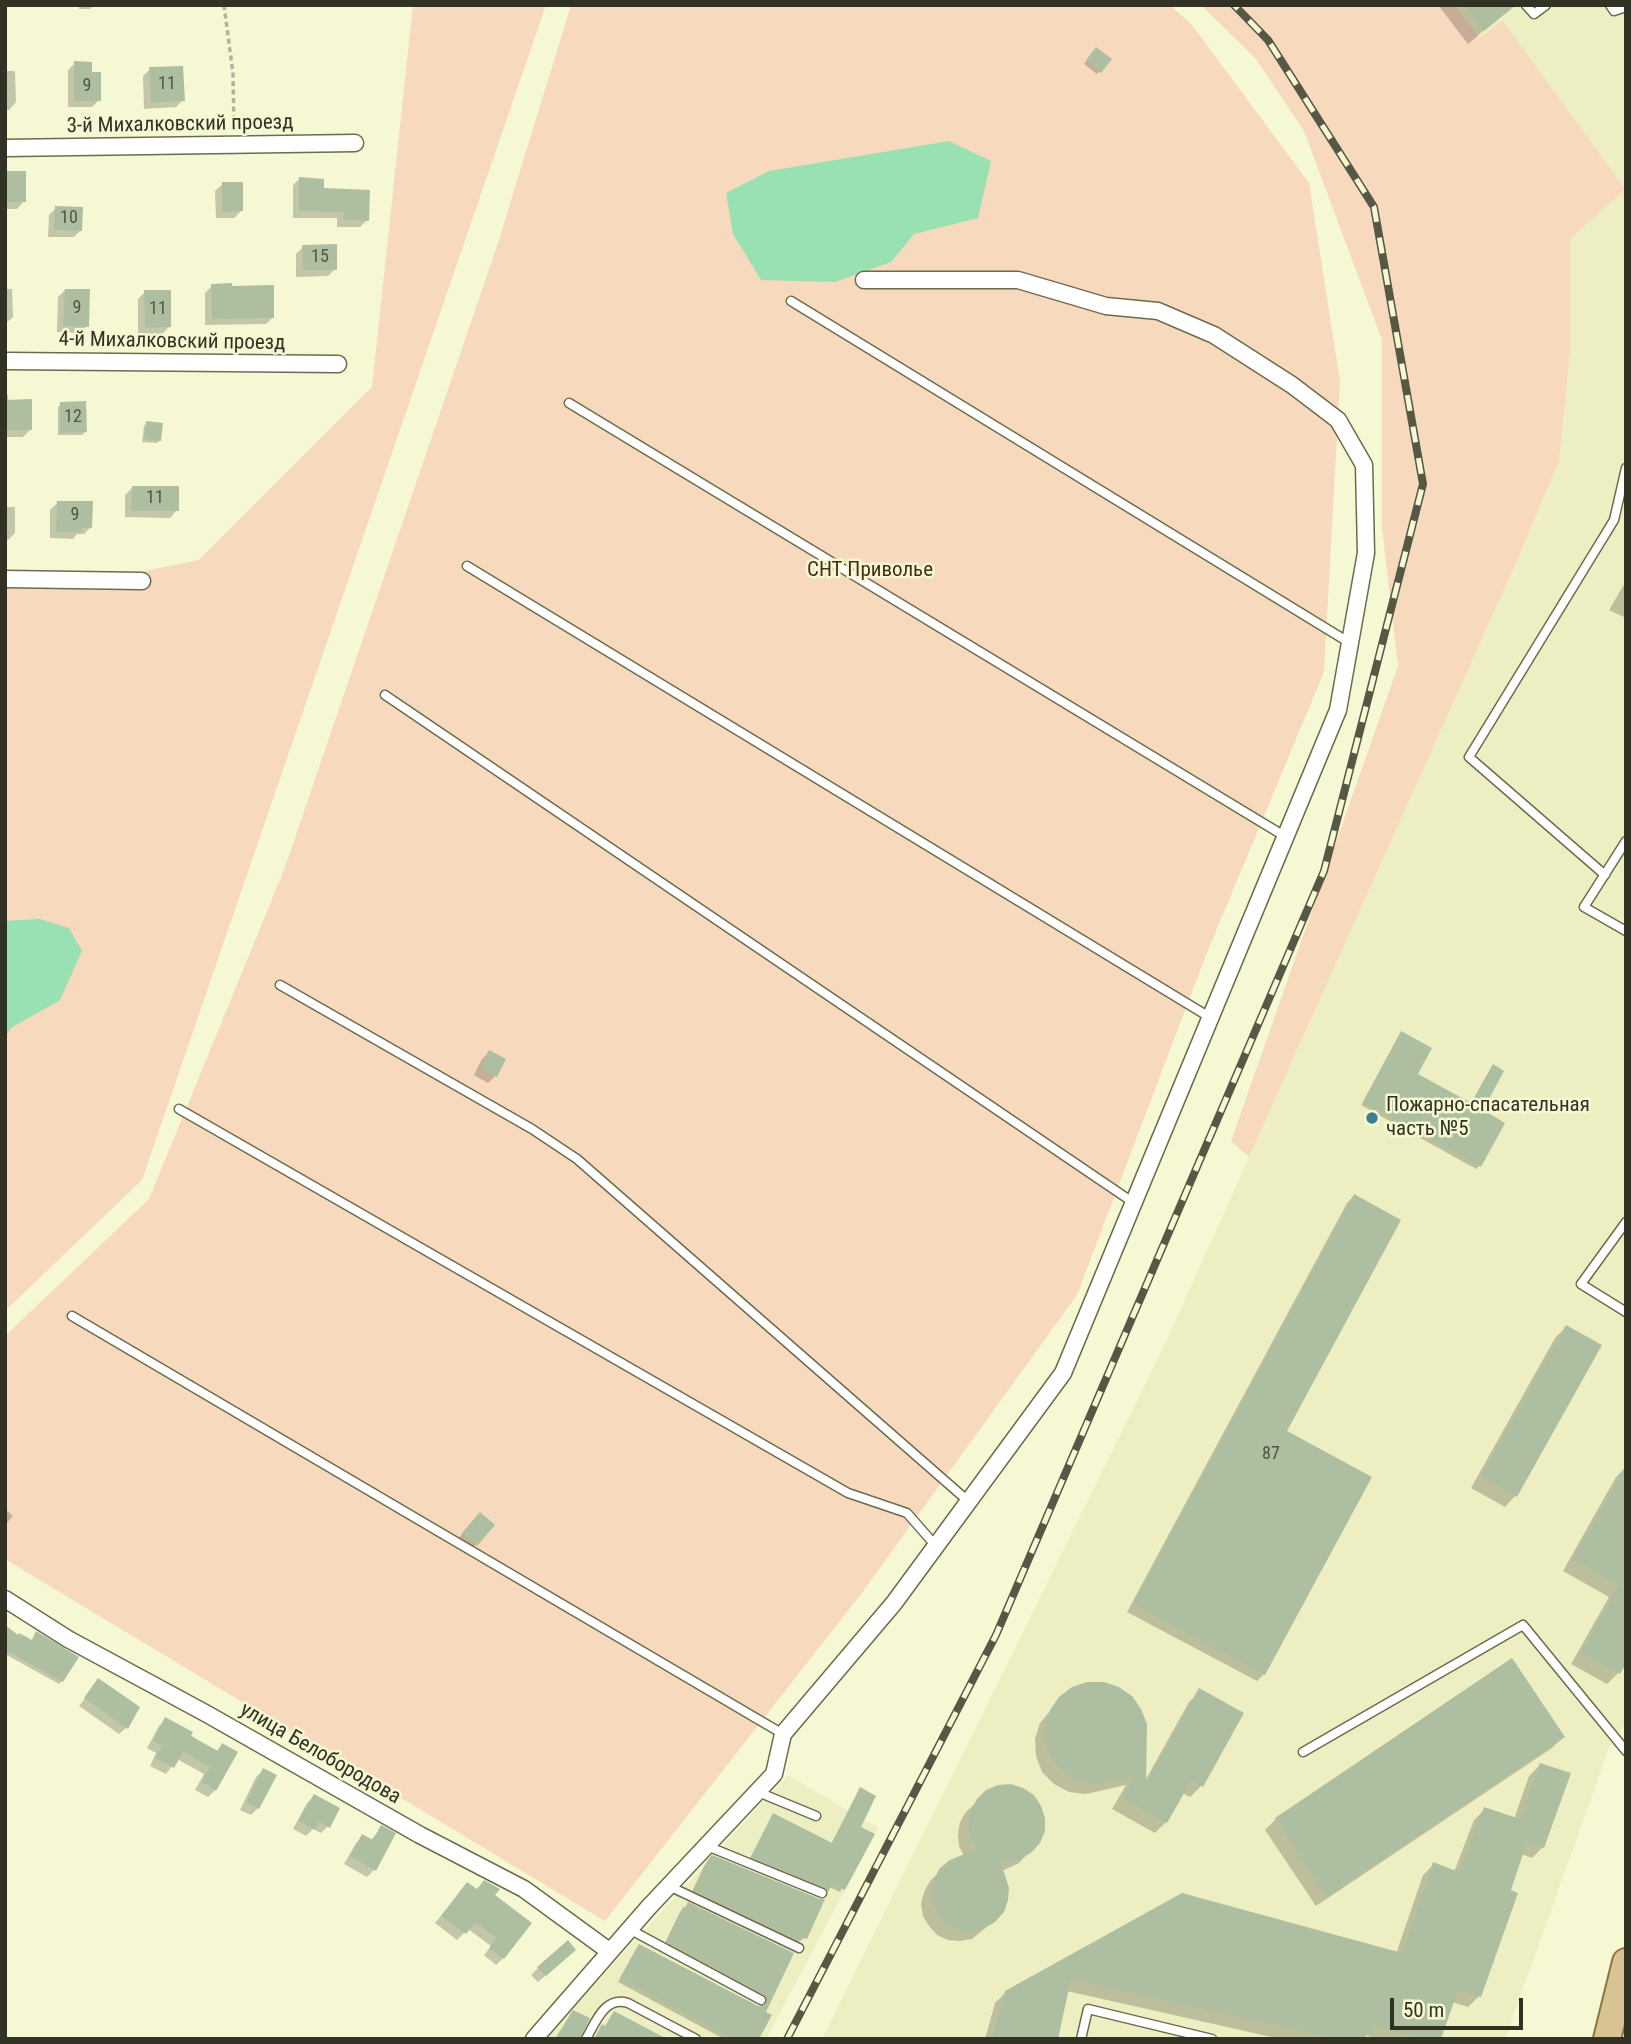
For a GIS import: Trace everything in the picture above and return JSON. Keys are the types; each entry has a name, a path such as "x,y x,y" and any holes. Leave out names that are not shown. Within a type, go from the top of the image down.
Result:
{"main road":[{"path":"1607,2039 1626,1962"}],"street":[{"name":"3-й Михалковский проезд","path":"5,148 355,143"},
{"path":"534,2039 609,1951 774,1774 783,1734 894,1603 1063,1373 1338,710 1366,553 1364,465 1338,420 1292,385 1214,335 1158,311 1106,306 1018,280 864,280"},
{"name":"4-й Михалковский проезд","path":"5,361 338,364"},
{"path":"5,579 142,580"},
{"name":"улица Белобородова","path":"5,1600 68,1639 420,1835 524,1889 609,1951"}],"lane":[{"path":"1526,5 1534,15 1546,5"},
{"path":"1610,5 1614,11 1626,7"},
{"path":"791,301 1350,643"},
{"path":"569,403 1286,837"},
{"path":"1605,875 1469,757 1614,520 1626,468"},
{"path":"467,566 1211,1018"},
{"path":"385,695 1134,1203"},
{"path":"1626,842 1584,907 1626,931"},
{"path":"280,985 532,1129 577,1159 968,1502"},
{"path":"180,1109 848,1493 907,1513 935,1545"},
{"path":"1626,1222 1581,1284 1626,1312"},
{"path":"72,1315 783,1734"},
{"path":"1303,1752 1523,1625 1626,1751"},
{"path":"758,1792 816,1816"},
{"path":"707,1846 822,1894"},
{"path":"669,1886 799,1948"},
{"path":"629,1929 761,2000"},
{"path":"586,2039 601,2013 611,2003 618,2001 628,2003 696,2039"},
{"path":"1081,2039 1088,2009 1212,2039"}],"path":[{"path":"224,5 233,75 234,145"}],"shaded area":[{"path":"1455,5 1626,5 1626,1723 1609,1748 1505,2039 822,2039 1165,1344 1516,563 1559,461 1570,353 1570,239 1502,20 1480,38"},
{"path":"949,141 991,161 978,218 914,234 891,262 835,282 761,280 733,234 726,193 769,171"},
{"path":"40,919 69,928 82,951 60,1000 11,1028 5,1037 5,921"},
{"path":"788,1775 878,1828 766,2039 544,2039"}],"green space":[{"path":"413,5 546,5 142,1180 5,1311 5,570 130,574 199,560 372,387"},
{"name":"СНТ Приволье","path":"571,5 1170,5 1192,25 1309,183 1340,381 1324,672 1206,955 1077,1295 861,1594 605,1921 5,1559 5,1336 149,1199 284,870 498,243"},
{"path":"1201,5 1455,5 1480,38 1502,20 1625,189 1570,239 1570,353 1559,461 1516,563 1249,1157 1231,1141 1398,666 1382,528 1382,340 1304,131 1256,59"}],"building":[{"path":"1464,5 1516,5 1484,31"},
{"path":"1096,47 1112,59 1101,73 1086,60"},
{"path":"74,61 92,62 92,72 101,72 101,101 74,101"},
{"path":"183,66 185,101 151,103 149,67"},
{"path":"5,171 26,171 26,202 5,202"},
{"path":"299,177 324,179 324,188 370,190 369,221 343,220 344,212 299,211"},
{"path":"222,182 243,182 243,211 222,212"},
{"path":"55,206 83,207 82,231 54,230"},
{"path":"337,244 337,270 303,270 302,245"},
{"path":"232,283 232,286 274,285 274,318 212,319 211,284"},
{"path":"65,289 90,289 89,327 63,326"},
{"path":"144,290 171,290 171,327 145,328"},
{"path":"32,399 32,430 5,430 5,400"},
{"path":"86,401 87,432 60,433 60,402"},
{"path":"146,421 163,423 161,441 144,439"},
{"path":"132,486 179,486 179,511 131,511"},
{"path":"57,501 93,501 92,528 82,528 82,532 56,532"},
{"path":"1401,1031 1432,1048 1418,1074 1471,1103 1493,1064 1504,1071 1483,1110 1505,1123 1481,1167 1363,1102"},
{"path":"489,1050 506,1059 497,1077 480,1068"},
{"path":"1354,1194 1401,1220 1287,1431 1372,1477 1265,1675 1133,1604"},
{"path":"1566,1325 1602,1345 1517,1497 1481,1476"},
{"path":"1626,1465 1626,1664 1620,1674 1581,1652 1619,1585 1573,1559"},
{"path":"480,1512 495,1525 477,1546 462,1533"},
{"path":"5,1625 18,1635 19,1633 32,1640 36,1631 79,1657 63,1682 5,1650"},
{"path":"1512,1658 1565,1737 1327,1897 1275,1818"},
{"path":"98,1678 140,1707 128,1729 84,1698"},
{"path":"1087,1682 1104,1682 1119,1687 1132,1696 1141,1709 1147,1724 1146,1784 1199,1688 1244,1713 1203,1787 1191,1781 1167,1823 1122,1798 1135,1776 1098,1784 1081,1781 1065,1773 1053,1760 1046,1744 1045,1727 1050,1710 1059,1697 1072,1687"},
{"path":"165,1717 193,1732 191,1736 218,1751 222,1743 238,1752 216,1791 201,1782 210,1767 183,1752 174,1768 155,1758 162,1746 153,1741"},
{"path":"1540,1763 1571,1773 1544,1848 1527,1842 1511,1890 1518,1893 1481,1997 1458,1990 1441,2039 1418,2039 1377,2025 1363,2039 1338,2039 1071,1979 1058,2039 992,2039 1005,1991 1182,1893 1402,1953 1433,1862 1459,1872 1484,1807 1520,1819"},
{"path":"263,1768 277,1775 259,1809 246,1802"},
{"path":"1011,1784 1034,1795 1045,1818 1045,1831 1032,1852 1021,1859 1001,1863 1009,1888 1004,1912 985,1928 960,1930 939,1915 932,1892 934,1879 940,1868 950,1860 977,1849 968,1822 977,1799 986,1790"},
{"path":"860,1787 876,1796 861,1827 875,1834 845,1890 832,1884 828,1892 824,1887 751,1857 773,1813 832,1843"},
{"path":"314,1794 340,1808 330,1828 319,1822 315,1830 298,1821"},
{"path":"381,1825 396,1833 376,1871 350,1856 362,1834 373,1840"},
{"path":"712,1855 825,1899 807,1939 802,1937 800,1941 693,1890"},
{"path":"484,1880 500,1889 495,1895 532,1923 504,1959 489,1948 497,1938 475,1923 466,1934 441,1916 467,1882 477,1889"},
{"path":"688,1902 794,1953 766,2012 772,2015 759,2039 732,2039 620,1978 639,1944 758,2006 766,2004 764,1994 666,1941"},
{"path":"568,1940 576,1950 546,1976 537,1967"},
{"path":"573,2010 590,2018 580,2039 555,2039"},
{"path":"614,2011 667,2039 594,2039 602,2024 605,2026"}],"railway":[{"path":"787,2039 996,1635 1324,871 1423,484 1374,207 1268,40 1234,5"}],"place":[{"name":"Пожарно-спасательная часть №5","path":"1372,1118"}]}
